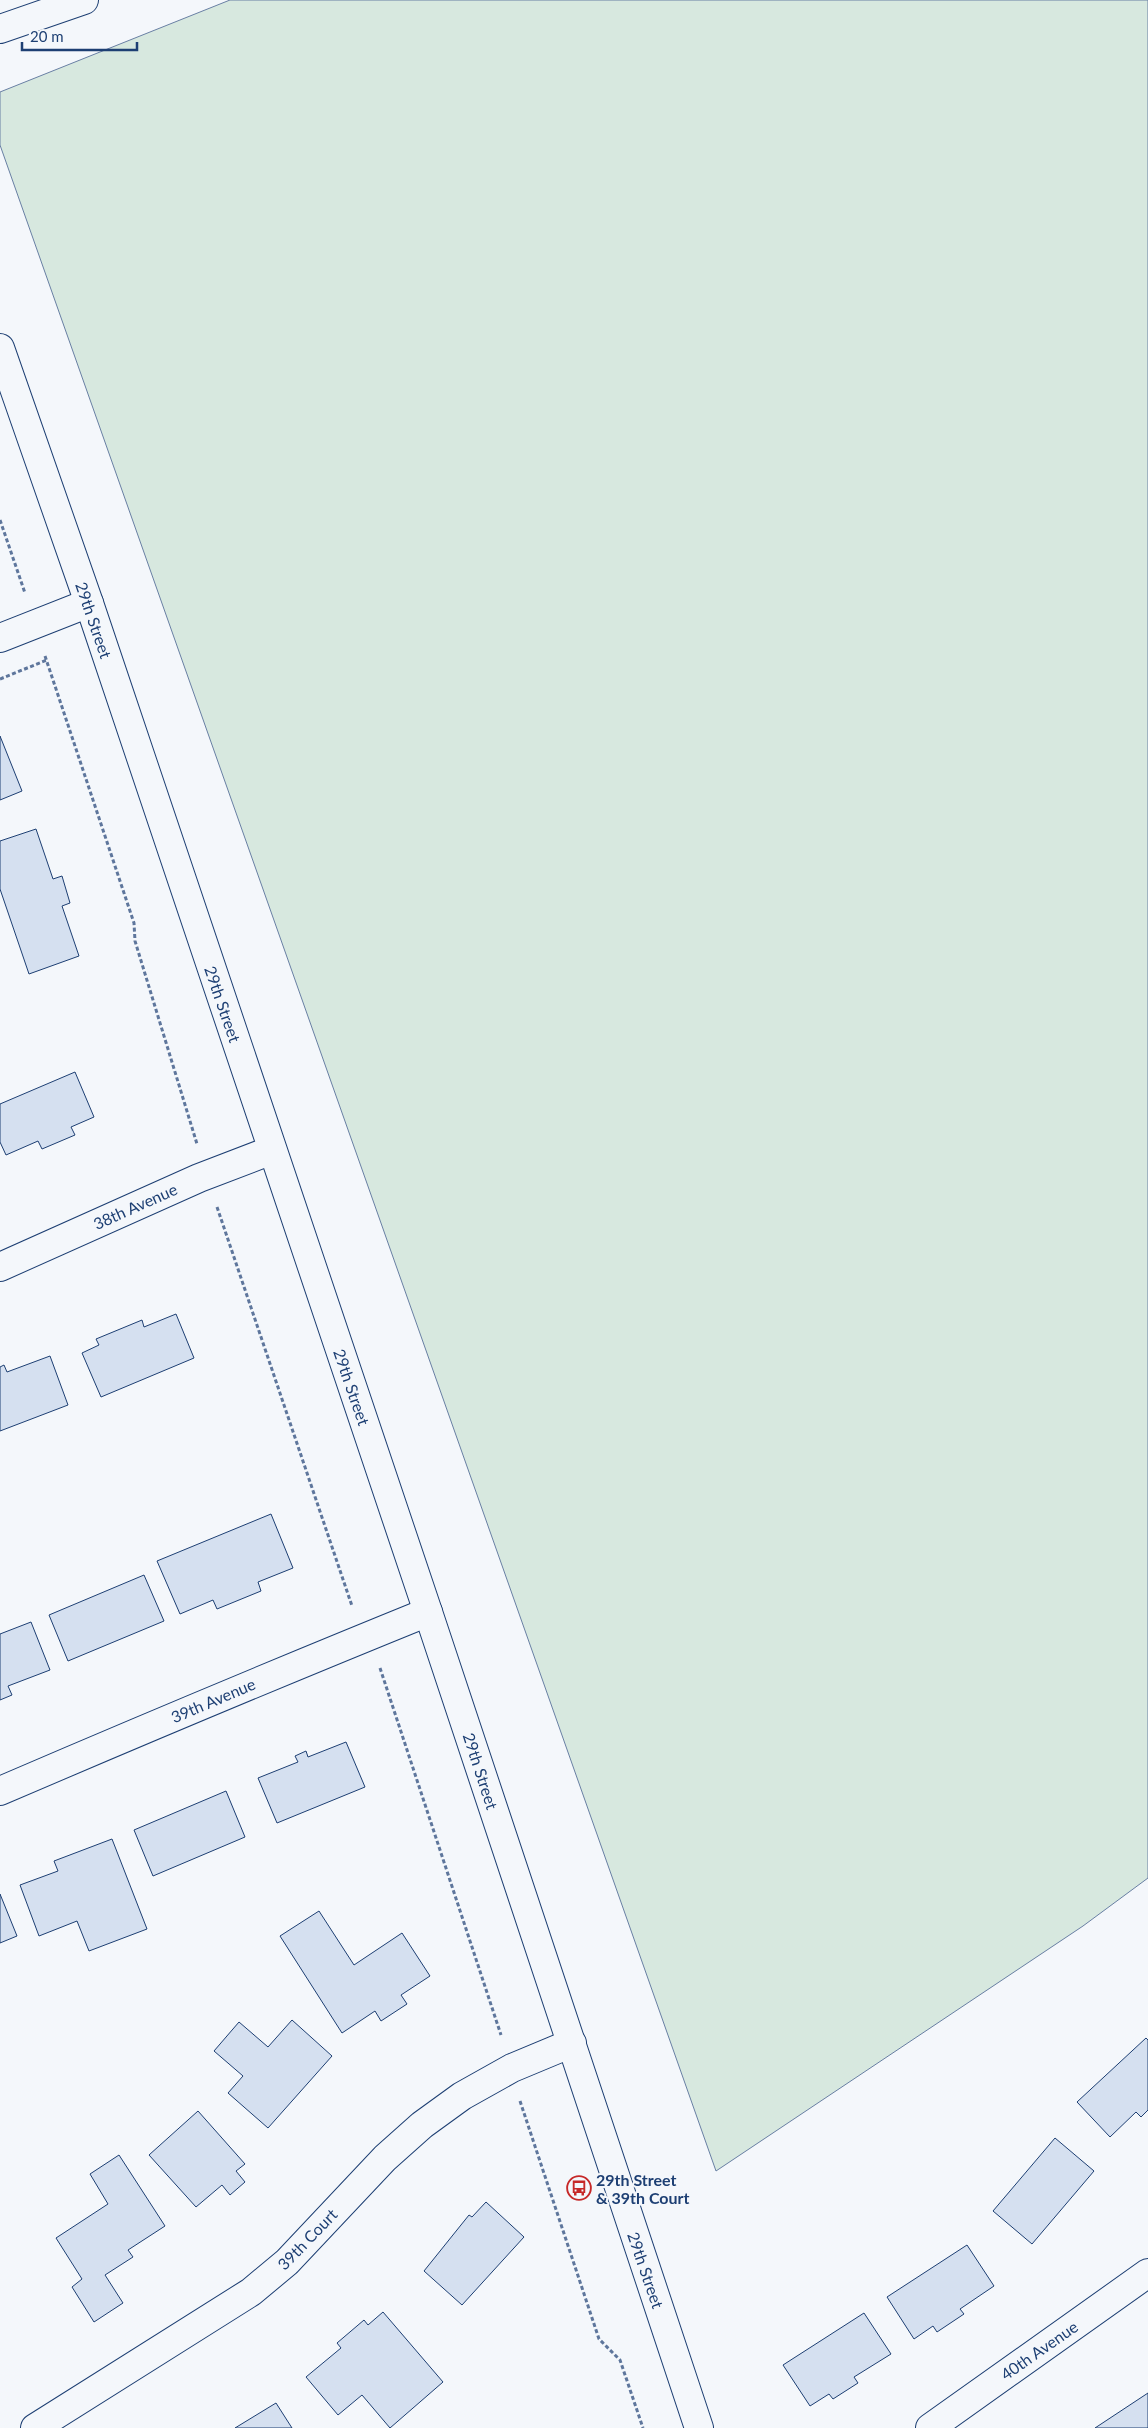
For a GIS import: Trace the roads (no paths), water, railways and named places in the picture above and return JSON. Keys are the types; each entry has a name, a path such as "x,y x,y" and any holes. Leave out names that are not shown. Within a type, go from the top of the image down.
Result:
{"street":[{"path":"0,29 84,0"},
{"name":"29th Street","path":"0,348 89,603 428,1612 699,2428"},
{"path":"0,638 89,603"},
{"name":"38th Avenue","path":"0,1267 206,1175 272,1150"},
{"name":"39th Avenue","path":"0,1790 248,1684 295,1668 428,1612"},
{"name":"39th Court","path":"35,2428 251,2292 287,2262 385,2158 422,2125 462,2096 512,2068 572,2043"},
{"name":"40th Avenue","path":"930,2428 1148,2273"}],"place":[{"name":"29th Street & 39th Court","path":"579,2188"}]}
